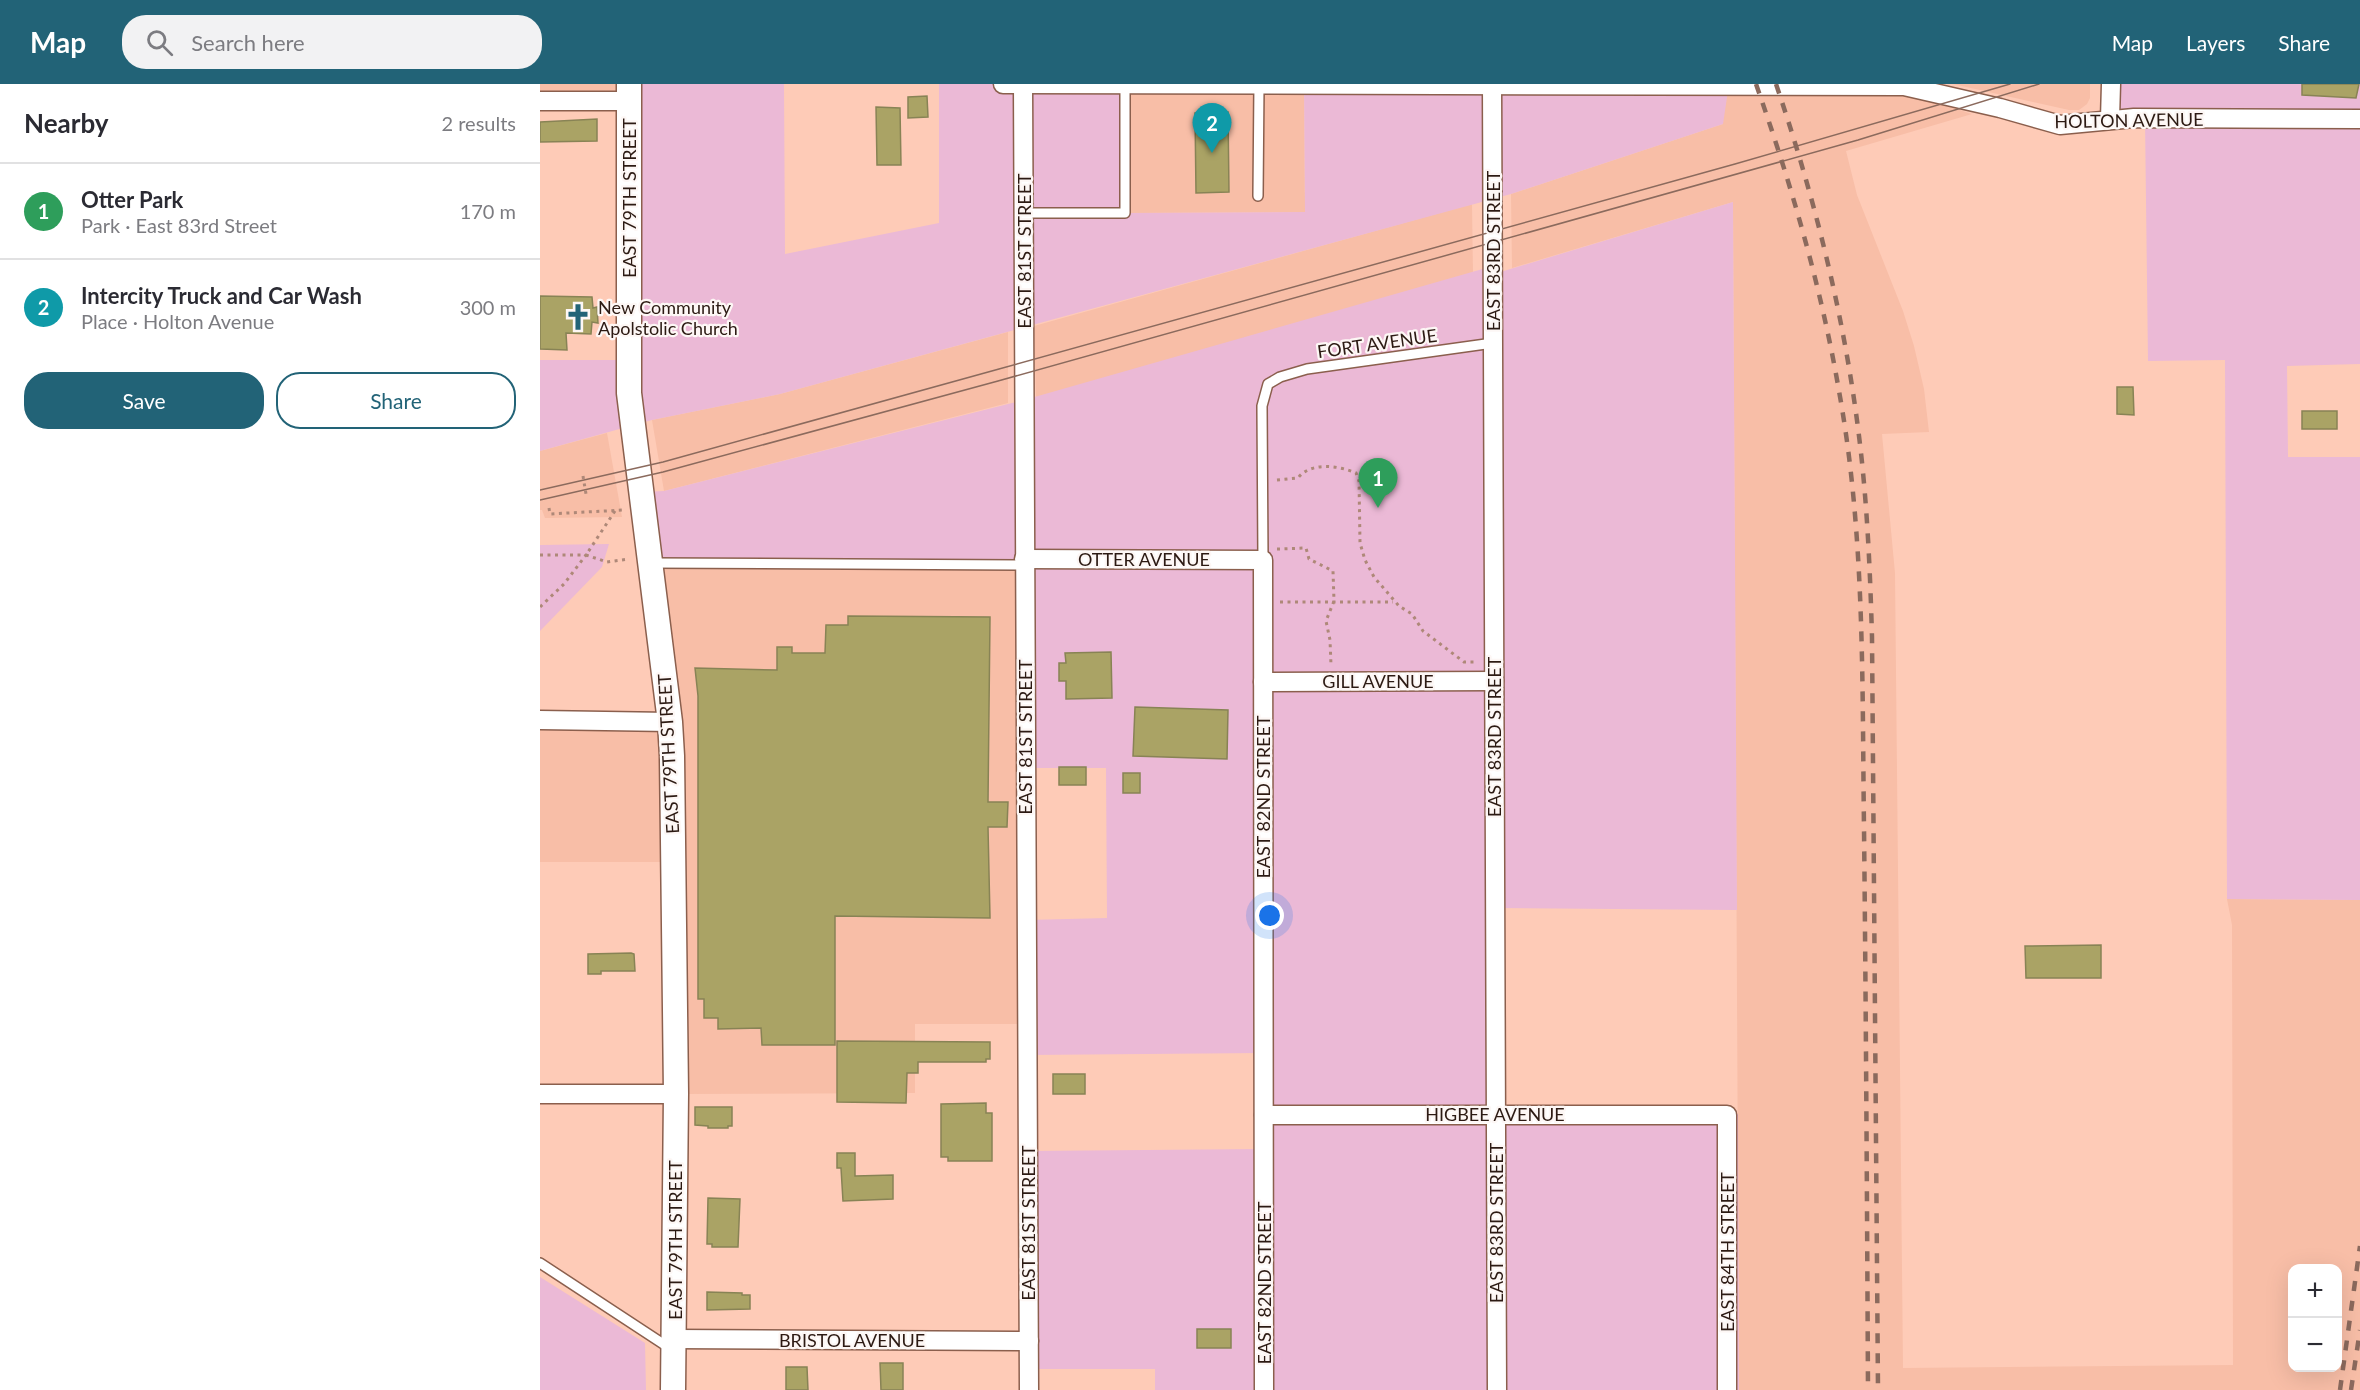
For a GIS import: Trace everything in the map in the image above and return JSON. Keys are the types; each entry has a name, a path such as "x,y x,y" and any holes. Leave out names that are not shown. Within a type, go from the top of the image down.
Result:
{"main road":[{"name":"EAST 79TH STREET","path":"629,93 629,393 640,561 670,722 676,1094 673,1390"}],"street":[{"name":"HOLTON AVENUE","path":"1003,84 1905,86 2000,108 2060,125 2110,119 2360,119"},
{"name":"EAST 81ST STREET","path":"1023,84 1029,1390"},
{"name":"EAST 83RD STREET","path":"1492,84 1497,1390"},
{"path":"2110,119 2111,84"},
{"path":"540,101 629,93"},
{"name":"OTTER AVENUE","path":"1024,562 1270,554"},
{"name":"EAST 82ND STREET","path":"1264,1390 1263,682 1270,554"},
{"name":"GILL AVENUE","path":"1263,682 1494,681"},
{"path":"540,720 670,722"},
{"path":"540,1094 676,1094"},
{"name":"HIGBEE AVENUE","path":"1264,1115 1727,1115"},
{"name":"EAST 84TH STREET","path":"1727,1115 1727,1390"},
{"name":"BRISTOL AVENUE","path":"674,1345 1029,1341"}],"lane":[{"path":"1023,213 1125,213 1125,84"},
{"path":"1258,196 1259,84"},
{"name":"FORT AVENUE","path":"1268,384 1280,377 1307,369 1493,343"},
{"name":"EAST 82ND STREET","path":"1268,384 1262,406 1270,554"},
{"path":"640,561 1024,562"},
{"path":"540,1263 674,1345"}],"path":[{"path":"1276,480 1298,478 1302,473 1324,466 1341,467 1356,473 1359,481 1360,543 1365,560 1374,577 1395,602 1412,614 1423,631 1464,662 1478,663"},
{"path":"583,476 586,494"},
{"path":"549,508 550,514 623,510"},
{"path":"540,607 564,584 615,511"},
{"path":"1270,554 1306,548 1309,559 1333,571 1334,601 1326,621 1330,640 1331,668"},
{"path":"540,555 586,555 607,562 640,561"},
{"path":"1278,602 1395,602"}],"shaded area":[{"path":"540,84 629,84 629,101 540,101"},
{"path":"629,84 784,84 785,254 939,223 939,84 1125,84 1125,213 1305,212 1304,84 1729,84 1723,124 1511,194 780,394 652,420 540,451 540,360 629,360"},
{"path":"1125,84 1304,85 1305,212 1125,213"},
{"path":"1953,84 2090,84 2090,98 2087,104 2079,110 2069,110"},
{"path":"2111,84 2360,84 2360,364 2287,366 2288,457 2360,457 2360,900 2227,899 2225,360 2148,361 2145,119 2110,119"},
{"path":"1908,93 1972,114 1846,151 1857,195 1903,311 1914,346 1924,389 1929,432 1882,434 1895,573 1903,1368 2233,1365 2232,925 2227,899 2360,900 2360,1390 1739,1390 1733,202 1512,268 1511,194 1723,124 1717,94"},
{"path":"1733,202 1737,910 1495,908 1496,1114 1738,1114 1739,1390 1155,1390 1155,1369 1029,1369 1028,1151 1263,1149 1263,1053 1027,1055 1027,920 1107,918 1106,768 1025,768 1024,566 651,563 642,492 664,491 1024,400 1493,266 1494,274"},
{"path":"1472,204 1473,275 1036,398 1034,326"},
{"path":"1008,332 1008,403 664,491 652,420 780,394"},
{"path":"607,433 622,517 545,518 540,510 540,451"},
{"path":"609,544 602,567 540,631 540,545"},
{"path":"651,563 1024,565 1027,1024 915,1024 915,1093 676,1094 673,862 540,862 540,720 670,722"},
{"path":"540,1277 645,1343 646,1390 540,1390"}],"building":[{"path":"2302,84 2359,84 2356,98 2302,95"},
{"path":"927,96 928,117 908,118 908,97"},
{"path":"876,107 900,108 901,165 877,165"},
{"path":"1228,112 1229,192 1196,193 1195,113"},
{"path":"597,119 597,141 540,142 540,122"},
{"path":"540,296 592,297 593,308 597,307 598,323 592,322 591,334 566,333 567,350 540,349"},
{"path":"2117,387 2133,387 2134,415 2117,414"},
{"path":"2302,411 2337,411 2337,429 2302,429"},
{"path":"848,616 990,617 988,802 1008,802 1007,827 988,827 990,918 835,916 835,1045 762,1045 761,1028 718,1029 718,1018 704,1018 704,999 698,999 698,696 695,668 777,670 777,647 792,647 792,653 825,653 826,625 848,625"},
{"path":"1111,652 1112,698 1066,699 1066,681 1059,681 1059,663 1066,663 1065,653"},
{"path":"1135,707 1228,710 1227,759 1133,756"},
{"path":"1059,767 1086,767 1086,785 1059,785"},
{"path":"1123,773 1140,773 1140,793 1123,793"},
{"path":"2101,945 2101,978 2026,978 2025,946"},
{"path":"588,954 634,954 635,971 601,971 601,974 588,974"},
{"path":"837,1041 990,1042 990,1059 986,1059 986,1062 918,1062 918,1073 907,1073 906,1103 837,1102"},
{"path":"1053,1074 1085,1074 1085,1094 1053,1094"},
{"path":"986,1103 986,1113 992,1113 992,1161 948,1161 948,1157 941,1157 941,1104"},
{"path":"695,1107 732,1107 732,1126 708,1128 708,1126 695,1125"},
{"path":"837,1153 855,1153 855,1176 893,1175 893,1199 843,1201 841,1168 837,1168"},
{"path":"708,1198 740,1199 738,1247 712,1247 712,1244 707,1244"},
{"path":"707,1292 750,1295 750,1309 707,1310"},
{"path":"1197,1329 1231,1329 1231,1348 1197,1348"},
{"path":"880,1363 903,1363 903,1390 881,1390"},
{"path":"786,1367 807,1367 808,1390 786,1390"}],"tram line":[{"path":"540,490 663,462 1735,164 2010,84"},
{"path":"540,500 663,472 998,381 1858,140 2039,84"}],"railway":[{"path":"1756,84 1793,197 1814,274 1839,391 1854,499 1862,663 1868,1390"},
{"path":"1776,84 1803,169 1826,254 1852,384 1866,506 1872,637 1878,1390"},
{"path":"2340,1390 2360,1246"},
{"path":"2351,1390 2360,1330"}],"place":[{"name":"Intercity Truck and Car Wash","path":"1212,153"},
{"name":"New Community Apolstolic Church","path":"578,317"},
{"name":"Otter Park","path":"1378,508"}]}
